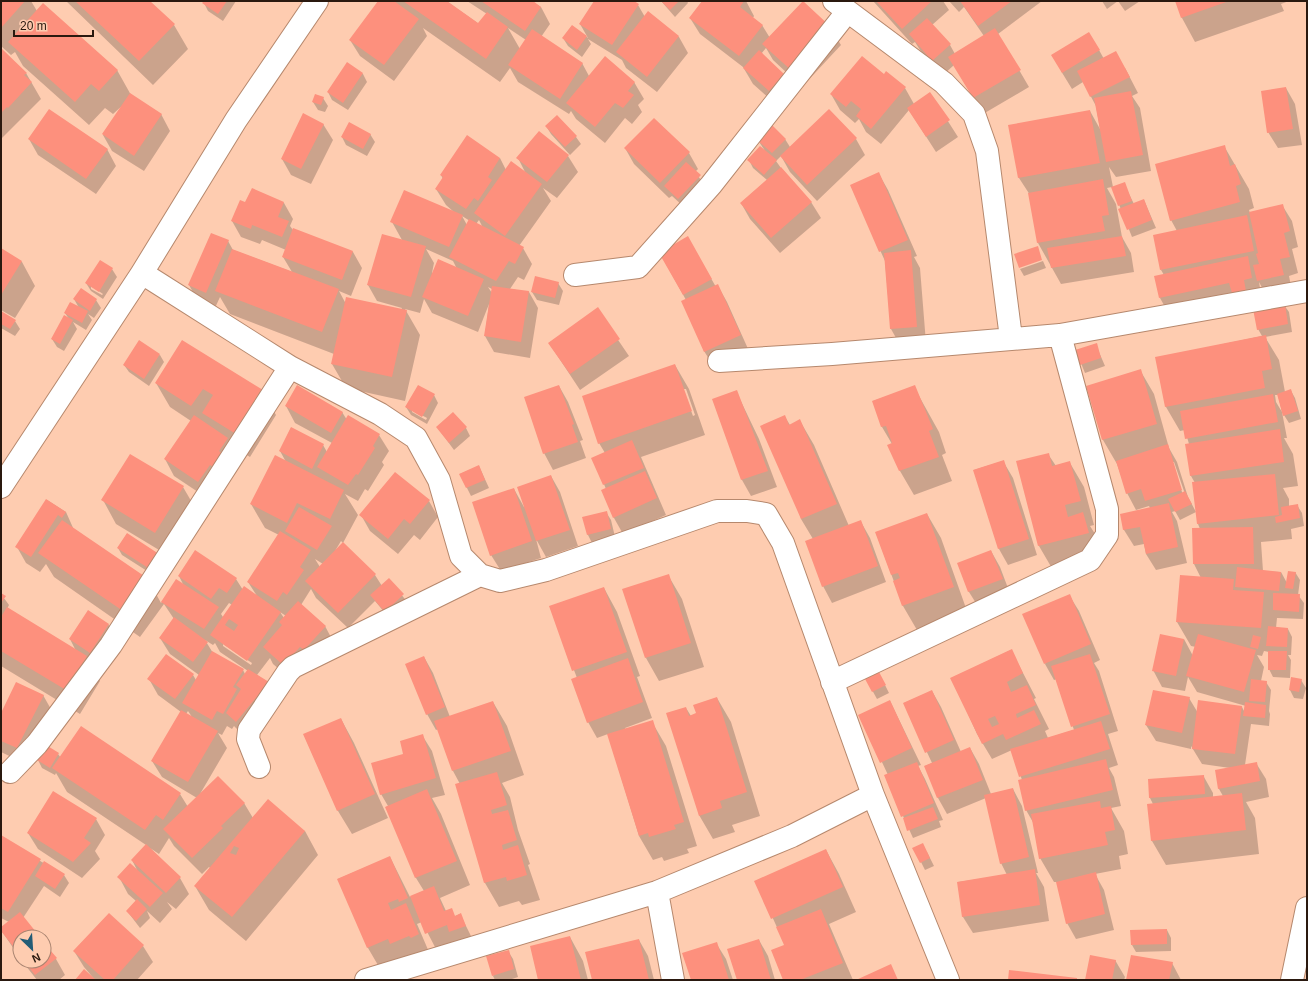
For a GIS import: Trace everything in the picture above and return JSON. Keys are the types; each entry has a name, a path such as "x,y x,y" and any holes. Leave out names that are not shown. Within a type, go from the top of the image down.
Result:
{"street":[{"path":"1,487 8,461 142,273 236,120 317,1"},
{"path":"575,275 638,267 711,185 841,6 944,83 974,114 987,151 1011,338"},
{"path":"142,273 290,367 380,414 416,438 439,480 461,556 480,575 500,581 546,570 717,511 747,511 766,514 783,543 873,795 948,980"},
{"path":"719,361 832,354 1060,335 1307,291"},
{"path":"832,682 1090,560 1106,535 1107,509 1060,335"},
{"path":"10,772 37,744 110,646 290,367"},
{"path":"259,767 248,739 249,730 288,672 294,667 480,575"},
{"path":"366,980 657,892 792,836 873,795"},
{"path":"657,892 673,980"},
{"path":"1292,980 1304,937 1307,908"}],"building":[{"path":"1,1 25,1 1,28"},
{"path":"75,1 150,1 175,24 139,61"},
{"path":"204,1 227,1 218,14 202,3"},
{"path":"378,1 394,1 419,19 384,65 349,40"},
{"path":"403,1 447,1 478,23 487,12 508,27 486,59"},
{"path":"481,1 533,1 541,7 525,31"},
{"path":"594,1 634,1 639,4 612,45 579,24"},
{"path":"661,1 679,1 670,10"},
{"path":"702,1 744,1 740,7 763,25 739,56 689,18"},
{"path":"803,1 832,28 792,71 762,44"},
{"path":"876,1 932,1 902,29"},
{"path":"960,1 1012,1 978,26"},
{"path":"1175,1 1229,1 1181,18"},
{"path":"43,3 118,70 99,91 91,84 75,102 8,42"},
{"path":"648,11 679,36 647,77 616,52"},
{"path":"927,18 951,44 932,61 909,34"},
{"path":"572,25 587,36 577,50 562,38"},
{"path":"995,28 1021,70 973,98 948,57"},
{"path":"532,29 583,63 560,99 508,65"},
{"path":"1089,32 1100,50 1062,73 1051,55"},
{"path":"1,48 27,73 24,75 32,82 8,108 7,107 1,113"},
{"path":"759,50 784,74 769,91 743,68"},
{"path":"1116,51 1130,77 1090,97 1077,71"},
{"path":"605,56 635,82 628,91 634,95 623,108 615,103 595,127 566,103"},
{"path":"862,56 884,74 886,71 906,87 871,129 856,116 861,109 851,101 846,107 830,94"},
{"path":"347,62 363,73 343,103 327,92"},
{"path":"1286,87 1293,129 1267,133 1261,91"},
{"path":"1131,91 1143,155 1106,162 1094,98"},
{"path":"930,92 950,120 926,137 907,108"},
{"path":"130,93 162,114 134,156 102,134"},
{"path":"315,94 324,97 321,105 312,102"},
{"path":"49,109 108,149 86,179 28,139"},
{"path":"829,109 857,138 807,185 780,156"},
{"path":"1090,110 1100,163 1018,178 1008,125"},
{"path":"303,113 324,124 301,169 281,159"},
{"path":"557,115 577,136 565,147 545,126"},
{"path":"654,118 690,152 660,183 624,148"},
{"path":"349,122 371,134 363,149 341,137"},
{"path":"772,125 786,139 772,153 757,140"},
{"path":"539,131 569,155 547,182 516,158"},
{"path":"467,135 500,158 488,177 492,180 478,201 474,198 466,209 435,189 443,177 440,175"},
{"path":"1225,145 1230,166 1235,164 1241,184 1236,186 1240,202 1170,221 1155,164"},
{"path":"760,146 777,160 764,175 747,160"},
{"path":"511,161 542,184 505,236 474,213"},
{"path":"686,162 701,175 678,199 664,186"},
{"path":"781,167 812,202 771,238 740,203"},
{"path":"879,172 908,240 879,252 850,185"},
{"path":"1103,179 1109,215 1102,216 1105,231 1037,243 1028,193"},
{"path":"1125,182 1132,201 1118,206 1111,187"},
{"path":"252,188 284,202 278,217 289,221 282,237 252,225 251,229 231,221 240,200 245,202"},
{"path":"404,190 463,215 449,247 390,222"},
{"path":"1144,199 1152,220 1127,230 1118,209"},
{"path":"1283,204 1290,231 1284,233 1290,257 1280,259 1284,275 1257,281 1253,265 1259,264 1256,254 1258,253 1249,212"},
{"path":"1247,215 1254,251 1160,270 1153,235"},
{"path":"469,219 524,247 515,264 509,261 496,281 449,257"},
{"path":"293,228 353,251 342,280 282,257"},
{"path":"211,233 229,240 206,293 188,285"},
{"path":"382,234 426,246 411,297 367,285"},
{"path":"688,236 712,279 683,295 659,253"},
{"path":"1122,236 1126,256 1051,268 1047,248"},
{"path":"1038,246 1042,260 1019,268 1014,254"},
{"path":"1,248 22,261 1,295"},
{"path":"232,249 339,289 322,332 215,291"},
{"path":"911,250 917,327 890,329 884,253"},
{"path":"1248,256 1252,278 1244,280 1246,291 1232,293 1229,283 1159,298 1154,276"},
{"path":"438,259 484,279 468,316 422,297"},
{"path":"100,260 113,268 99,292 85,283"},
{"path":"535,276 559,282 555,298 531,292"},
{"path":"718,284 741,335 704,352 681,301"},
{"path":"492,286 529,291 521,342 484,336"},
{"path":"81,288 97,299 90,311 73,299"},
{"path":"346,297 407,310 392,377 331,364"},
{"path":"70,302 88,311 82,323 64,313"},
{"path":"1285,304 1288,324 1257,330 1253,309"},
{"path":"598,307 620,339 570,374 548,343"},
{"path":"1,311 16,320 10,329 1,324"},
{"path":"64,315 73,320 60,344 51,339"},
{"path":"1266,335 1272,369 1262,371 1265,388 1165,407 1155,357"},
{"path":"139,340 160,354 144,379 123,365"},
{"path":"182,340 263,390 236,434 202,413 213,395 203,389 191,406 155,383"},
{"path":"1097,343 1101,358 1080,365 1075,350"},
{"path":"675,364 692,411 598,444 582,396"},
{"path":"1141,369 1157,424 1102,440 1086,386"},
{"path":"297,385 343,412 331,433 285,406"},
{"path":"418,385 435,394 422,417 405,407"},
{"path":"559,385 574,424 572,425 578,442 543,454 524,397"},
{"path":"915,385 933,429 929,431 939,457 899,471 887,445 892,443 886,426 881,427 872,401"},
{"path":"1291,389 1298,411 1283,416 1277,394"},
{"path":"737,390 768,471 741,480 712,399"},
{"path":"1273,394 1278,422 1185,439 1180,411"},
{"path":"453,412 467,427 449,443 436,427"},
{"path":"194,415 228,438 219,451 224,455 215,468 210,465 198,482 164,459"},
{"path":"348,415 380,434 373,446 375,448 358,475 356,474 348,485 317,467"},
{"path":"785,415 789,425 800,419 837,504 801,519 760,426"},
{"path":"291,427 324,444 312,469 279,451"},
{"path":"1280,429 1284,462 1190,476 1185,444"},
{"path":"632,440 644,468 603,485 591,458"},
{"path":"1168,444 1182,490 1145,501 1141,489 1126,494 1116,461"},
{"path":"1049,453 1052,466 1070,461 1081,501 1065,505 1068,517 1083,512 1089,533 1038,546 1016,461"},
{"path":"130,454 184,486 155,533 101,500"},
{"path":"275,455 344,490 330,519 297,503 287,523 250,504"},
{"path":"1004,460 1029,539 998,549 973,470"},
{"path":"479,465 485,480 466,488 459,474"},
{"path":"645,471 657,498 613,518 601,490"},
{"path":"395,472 430,500 410,524 404,519 388,539 359,515"},
{"path":"1275,474 1279,515 1197,524 1192,482"},
{"path":"551,475 570,530 536,541 517,487"},
{"path":"514,488 532,541 490,556 472,502"},
{"path":"1185,491 1192,504 1175,512 1168,499"},
{"path":"46,499 66,512 62,518 58,515 31,557 15,547"},
{"path":"1169,503 1178,547 1146,554 1140,527 1123,530 1120,514"},
{"path":"1298,504 1300,518 1276,523 1275,517 1282,515 1281,507"},
{"path":"299,507 332,526 317,550 285,531"},
{"path":"607,511 611,529 587,535 582,517"},
{"path":"927,513 954,587 902,606 893,581 900,578 898,573 891,575 875,532"},
{"path":"62,520 150,580 126,613 38,553"},
{"path":"861,520 878,566 822,587 805,541"},
{"path":"1253,527 1254,564 1193,564 1192,528"},
{"path":"280,531 311,550 300,567 304,570 287,595 283,592 277,601 247,582"},
{"path":"127,533 162,556 153,571 117,548"},
{"path":"343,542 376,574 338,613 305,581"},
{"path":"195,550 237,578 227,593 219,588 211,599 178,576"},
{"path":"991,550 1003,579 968,592 957,563"},
{"path":"1237,567 1281,572 1279,591 1235,587"},
{"path":"1288,571 1296,572 1293,589 1285,588"},
{"path":"669,574 691,643 645,658 622,589"},
{"path":"1180,575 1234,579 1233,590 1264,592 1261,628 1176,622"},
{"path":"389,578 404,594 385,612 370,595"},
{"path":"176,579 219,607 204,629 161,602"},
{"path":"244,586 281,612 247,661 210,635","holes":["229,619 238,625 234,631 225,625"]},
{"path":"604,587 627,652 572,671 549,606"},
{"path":"1,593 6,596 1,603"},
{"path":"1273,593 1300,594 1299,612 1273,610"},
{"path":"1070,594 1091,644 1044,664 1022,614"},
{"path":"298,601 326,626 304,650 300,647 283,665 263,647 282,625 279,622"},
{"path":"7,607 87,656 66,690 1,651 1,617"},
{"path":"88,610 109,624 90,653 69,639"},
{"path":"174,617 208,642 193,662 159,638"},
{"path":"1268,626 1288,628 1287,647 1266,646"},
{"path":"1160,634 1184,639 1176,676 1152,671"},
{"path":"1198,634 1256,650 1244,692 1186,676"},
{"path":"1253,635 1261,637 1258,649 1250,647"},
{"path":"1012,649 1023,673 1007,682 1011,692 1027,685 1036,705 1016,714 1017,718 1034,710 1041,724 1006,740 1003,734 982,744 950,678","holes":["995,716 999,724 992,727 988,719"]},
{"path":"212,651 244,669 233,687 237,689 223,714 217,711 212,720 182,703"},
{"path":"1268,651 1287,651 1286,670 1268,670"},
{"path":"166,654 194,674 175,699 147,679"},
{"path":"1090,654 1110,714 1071,727 1051,666"},
{"path":"424,656 445,707 426,715 405,664"},
{"path":"628,658 643,702 587,723 571,679"},
{"path":"248,669 269,682 236,722 226,713 241,689 236,685"},
{"path":"879,672 886,685 872,692 865,679"},
{"path":"1291,677 1302,679 1299,692 1289,690"},
{"path":"1251,679 1267,681 1265,702 1249,701"},
{"path":"16,682 44,695 17,748 1,741 1,713"},
{"path":"932,690 954,740 925,753 903,703"},
{"path":"1153,690 1190,697 1182,733 1145,725"},
{"path":"717,697 747,792 720,801 722,808 699,816 666,713 686,707 689,716 696,713 693,705"},
{"path":"890,700 912,748 880,763 858,715"},
{"path":"1198,700 1242,706 1235,754 1192,749"},
{"path":"493,701 511,751 452,771 434,721"},
{"path":"1245,702 1266,705 1265,718 1243,716"},
{"path":"181,710 218,731 188,782 151,761"},
{"path":"341,718 375,794 337,811 303,734"},
{"path":"653,720 684,822 674,825 676,829 649,837 648,833 639,836 607,734"},
{"path":"1101,721 1110,749 1019,777 1010,749"},
{"path":"81,726 181,793 163,820 156,815 145,830 52,768"},
{"path":"423,734 436,778 380,795 371,763 403,754 400,741"},
{"path":"46,745 59,753 50,768 37,760"},
{"path":"970,747 983,780 937,798 924,766"},
{"path":"1106,759 1113,790 1025,811 1018,780"},
{"path":"917,762 934,803 901,817 884,775"},
{"path":"1257,762 1260,781 1218,789 1215,770"},
{"path":"497,772 507,805 491,810 492,814 508,810 517,840 502,845 503,850 518,845 527,875 507,881 506,877 484,883 455,784"},
{"path":"1204,775 1205,794 1149,798 1148,779"},
{"path":"218,776 245,803 221,826 223,828 192,858 163,829"},
{"path":"1013,788 1029,857 1000,864 984,795"},
{"path":"427,789 457,861 415,878 385,807"},
{"path":"53,791 97,818 84,838 91,843 73,862 27,833"},
{"path":"1242,793 1246,830 1151,841 1147,804"},
{"path":"268,799 305,831 232,917 194,886","holes":["234,846 239,848 236,855 230,853"]},
{"path":"1100,801 1101,808 1111,806 1115,830 1105,832 1108,845 1039,859 1031,814"},
{"path":"933,807 938,819 907,831 903,818"},
{"path":"1,835 41,859 8,912 1,908"},
{"path":"923,843 930,858 920,863 912,848"},
{"path":"146,844 181,877 166,893 131,860"},
{"path":"826,849 843,887 771,919 754,881"},
{"path":"390,856 408,898 399,902 398,899 388,903 391,910 406,903 419,934 411,938 409,936 390,944 388,939 367,948 337,879"},
{"path":"44,861 65,874 55,889 35,876"},
{"path":"130,863 163,893 150,907 117,877"},
{"path":"1035,869 1040,905 962,917 957,882"},
{"path":"1096,872 1105,914 1066,924 1056,882"},
{"path":"434,886 444,911 452,908 455,916 461,913 466,926 449,932 447,925 425,934 410,896"},
{"path":"137,899 147,909 136,921 126,911"},
{"path":"821,909 843,963 800,980 783,980 771,950 784,945 776,927"},
{"path":"20,912 34,929 12,929 12,945 1,931 1,927"},
{"path":"109,913 144,945 113,980 105,980 73,951"},
{"path":"1167,929 1167,944 1131,945 1130,930"},
{"path":"570,936 581,980 538,980 530,946"},
{"path":"639,939 649,980 592,980 585,952"},
{"path":"759,939 771,980 737,980 727,949"},
{"path":"717,942 729,980 691,980 682,953"},
{"path":"509,950 514,969 492,976 486,956"},
{"path":"52,952 57,958 52,962"},
{"path":"1090,955 1116,960 1112,980 1085,980"},
{"path":"1131,955 1173,962 1169,980 1126,980"},
{"path":"891,964 898,980 856,980"},
{"path":"30,969 43,969 35,975"},
{"path":"84,969 96,980 75,980"},
{"path":"1009,970 1077,978 1077,980 1008,980"}]}
